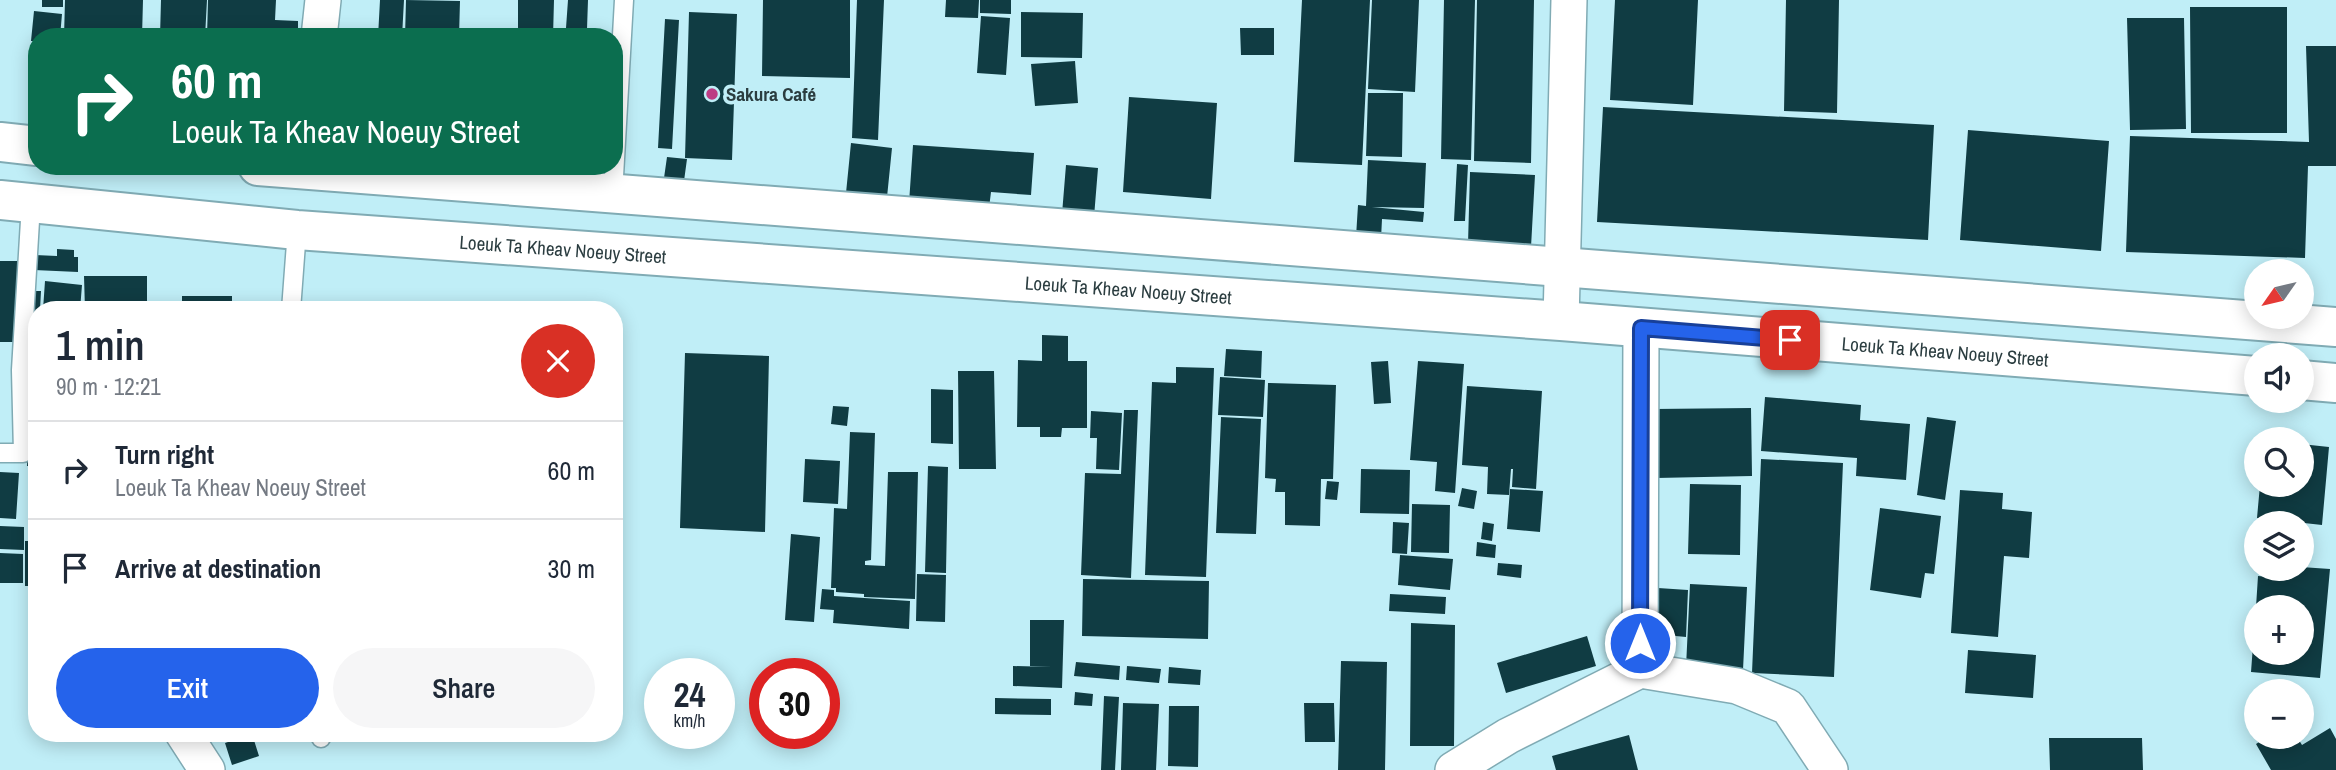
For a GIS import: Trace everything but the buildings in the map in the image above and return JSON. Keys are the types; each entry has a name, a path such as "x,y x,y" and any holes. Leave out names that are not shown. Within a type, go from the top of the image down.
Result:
{"main road":[{"path":"0,142 28,145"},
{"path":"382,175 2336,327"},
{"name":"Loeuk Ta Kheav Noeuy Street","path":"16,202 297,230 1561,321 2244,375"},
{"path":"2314,381 2336,383"}],"street":[{"path":"321,28 323,0"},
{"path":"1561,321 1569,0"},
{"path":"1640,670 1641,328"},
{"path":"1453,770 1508,736 1640,670 1737,685 1788,707 1830,770"},
{"path":"189,742 207,770"}],"lane":[{"path":"622,28 624,0"},
{"path":"613,194 614,175"},
{"path":"0,453 23,453 16,202"},
{"path":"292,301 297,230"}],"place":[{"name":"Sakura Café","path":"712,94"}],"route":[{"path":"1640,643 1641,328 1790,340"}]}
